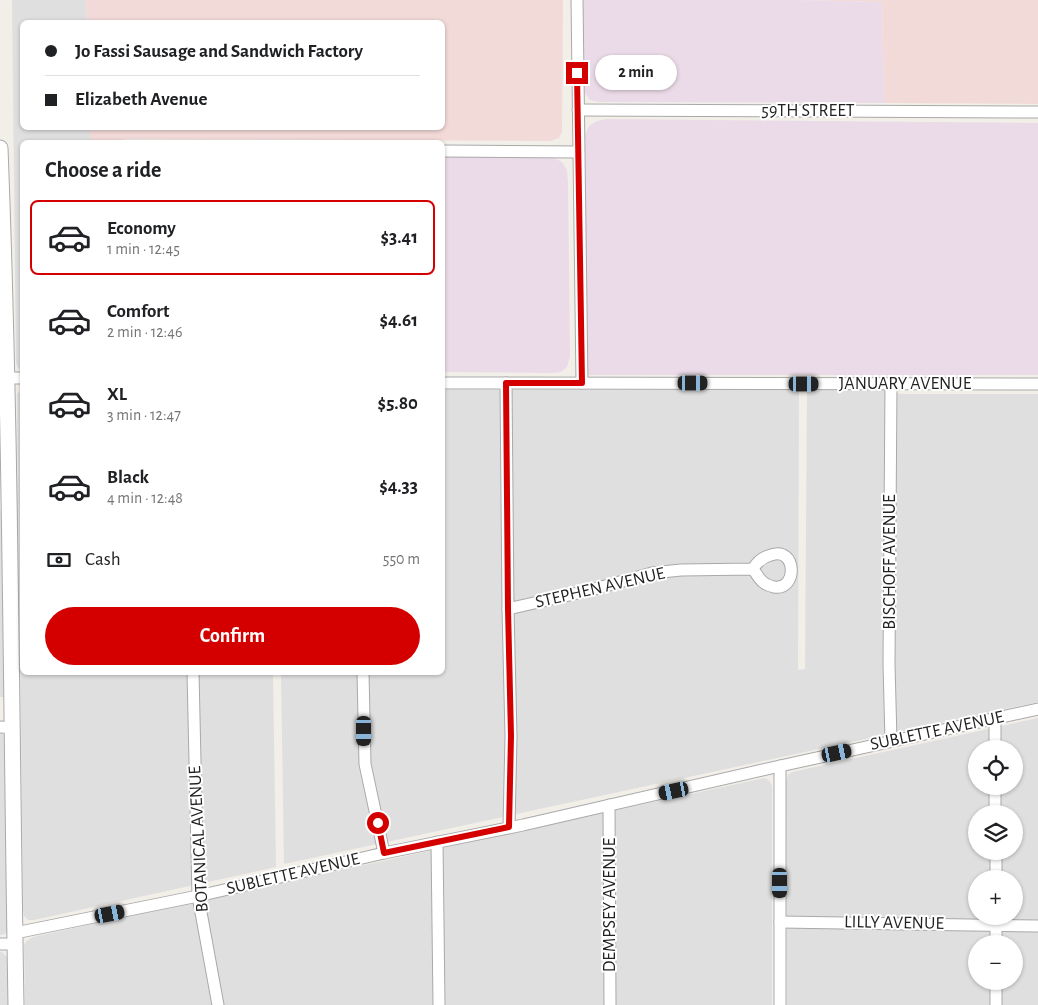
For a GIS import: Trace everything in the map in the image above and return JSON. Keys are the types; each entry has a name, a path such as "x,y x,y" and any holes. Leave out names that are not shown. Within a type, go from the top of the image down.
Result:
{"street":[{"path":"577,0 582,383"},
{"name":"59TH STREET","path":"578,110 1038,112"},
{"path":"0,148 2,266 15,378 5,477 10,941 16,1005"},
{"path":"445,150 578,152"},
{"name":"JANUARY AVENUE","path":"445,383 1038,384"},
{"path":"506,383 511,736 509,827"},
{"name":"BISCHOFF AVENUE","path":"891,383 889,664 891,741"},
{"name":"STEPHEN AVENUE","path":"508,609 652,573 682,570 753,569"},
{"name":"BOTANICAL AVENUE","path":"193,675 198,896 218,1005"},
{"path":"363,675 365,764 384,853"},
{"name":"SUBLETTE AVENUE","path":"10,941 384,853 609,805 1038,709"},
{"path":"995,718 995,740"},
{"path":"780,766 780,1005"},
{"name":"DEMPSEY AVENUE","path":"609,805 610,1005"},
{"path":"437,842 439,1005"},
{"name":"LILLY AVENUE","path":"780,922 968,920"},
{"name":"LILLY AVENUE","path":"1023,924 1038,926"},
{"path":"996,990 996,1005"}],"shaded area":[{"path":"12,0 86,0 87,20 20,20 20,130 90,130 91,140 20,140 20,369 16,363"},
{"path":"86,0 563,0 562,132 559,138 550,141 91,140 90,130 445,130 445,20 87,20"},
{"path":"583,0 882,2 884,103 599,102 590,100 585,93 583,82"},
{"path":"796,0 1038,0 1038,104 884,103 882,2"},
{"path":"606,119 1038,123 1038,375 587,375 585,135 589,126 597,121"},
{"path":"445,157 553,157 562,162 567,170 570,356 567,367 561,372 445,372"},
{"path":"807,389 878,389 902,394 1038,394 1038,702 284,864 281,675 445,675 445,390 799,390 798,670 805,669"},
{"path":"20,391 20,652 17,394"},
{"path":"0,511 2,511 5,697 0,697"},
{"path":"20,675 273,675 276,867 34,920 28,920 24,916"},
{"path":"1038,718 1038,1005 787,1005 786,781 788,775 792,772"},
{"path":"0,733 6,736 8,930 5,934 0,935"},
{"path":"764,778 769,780 772,786 772,1005 25,1005 24,944 33,937"},
{"path":"0,952 7,957 10,966 11,1005 0,1005"}],"route":[{"path":"378,823 384,853 509,827 511,736 506,383 582,383 577,73"}]}
